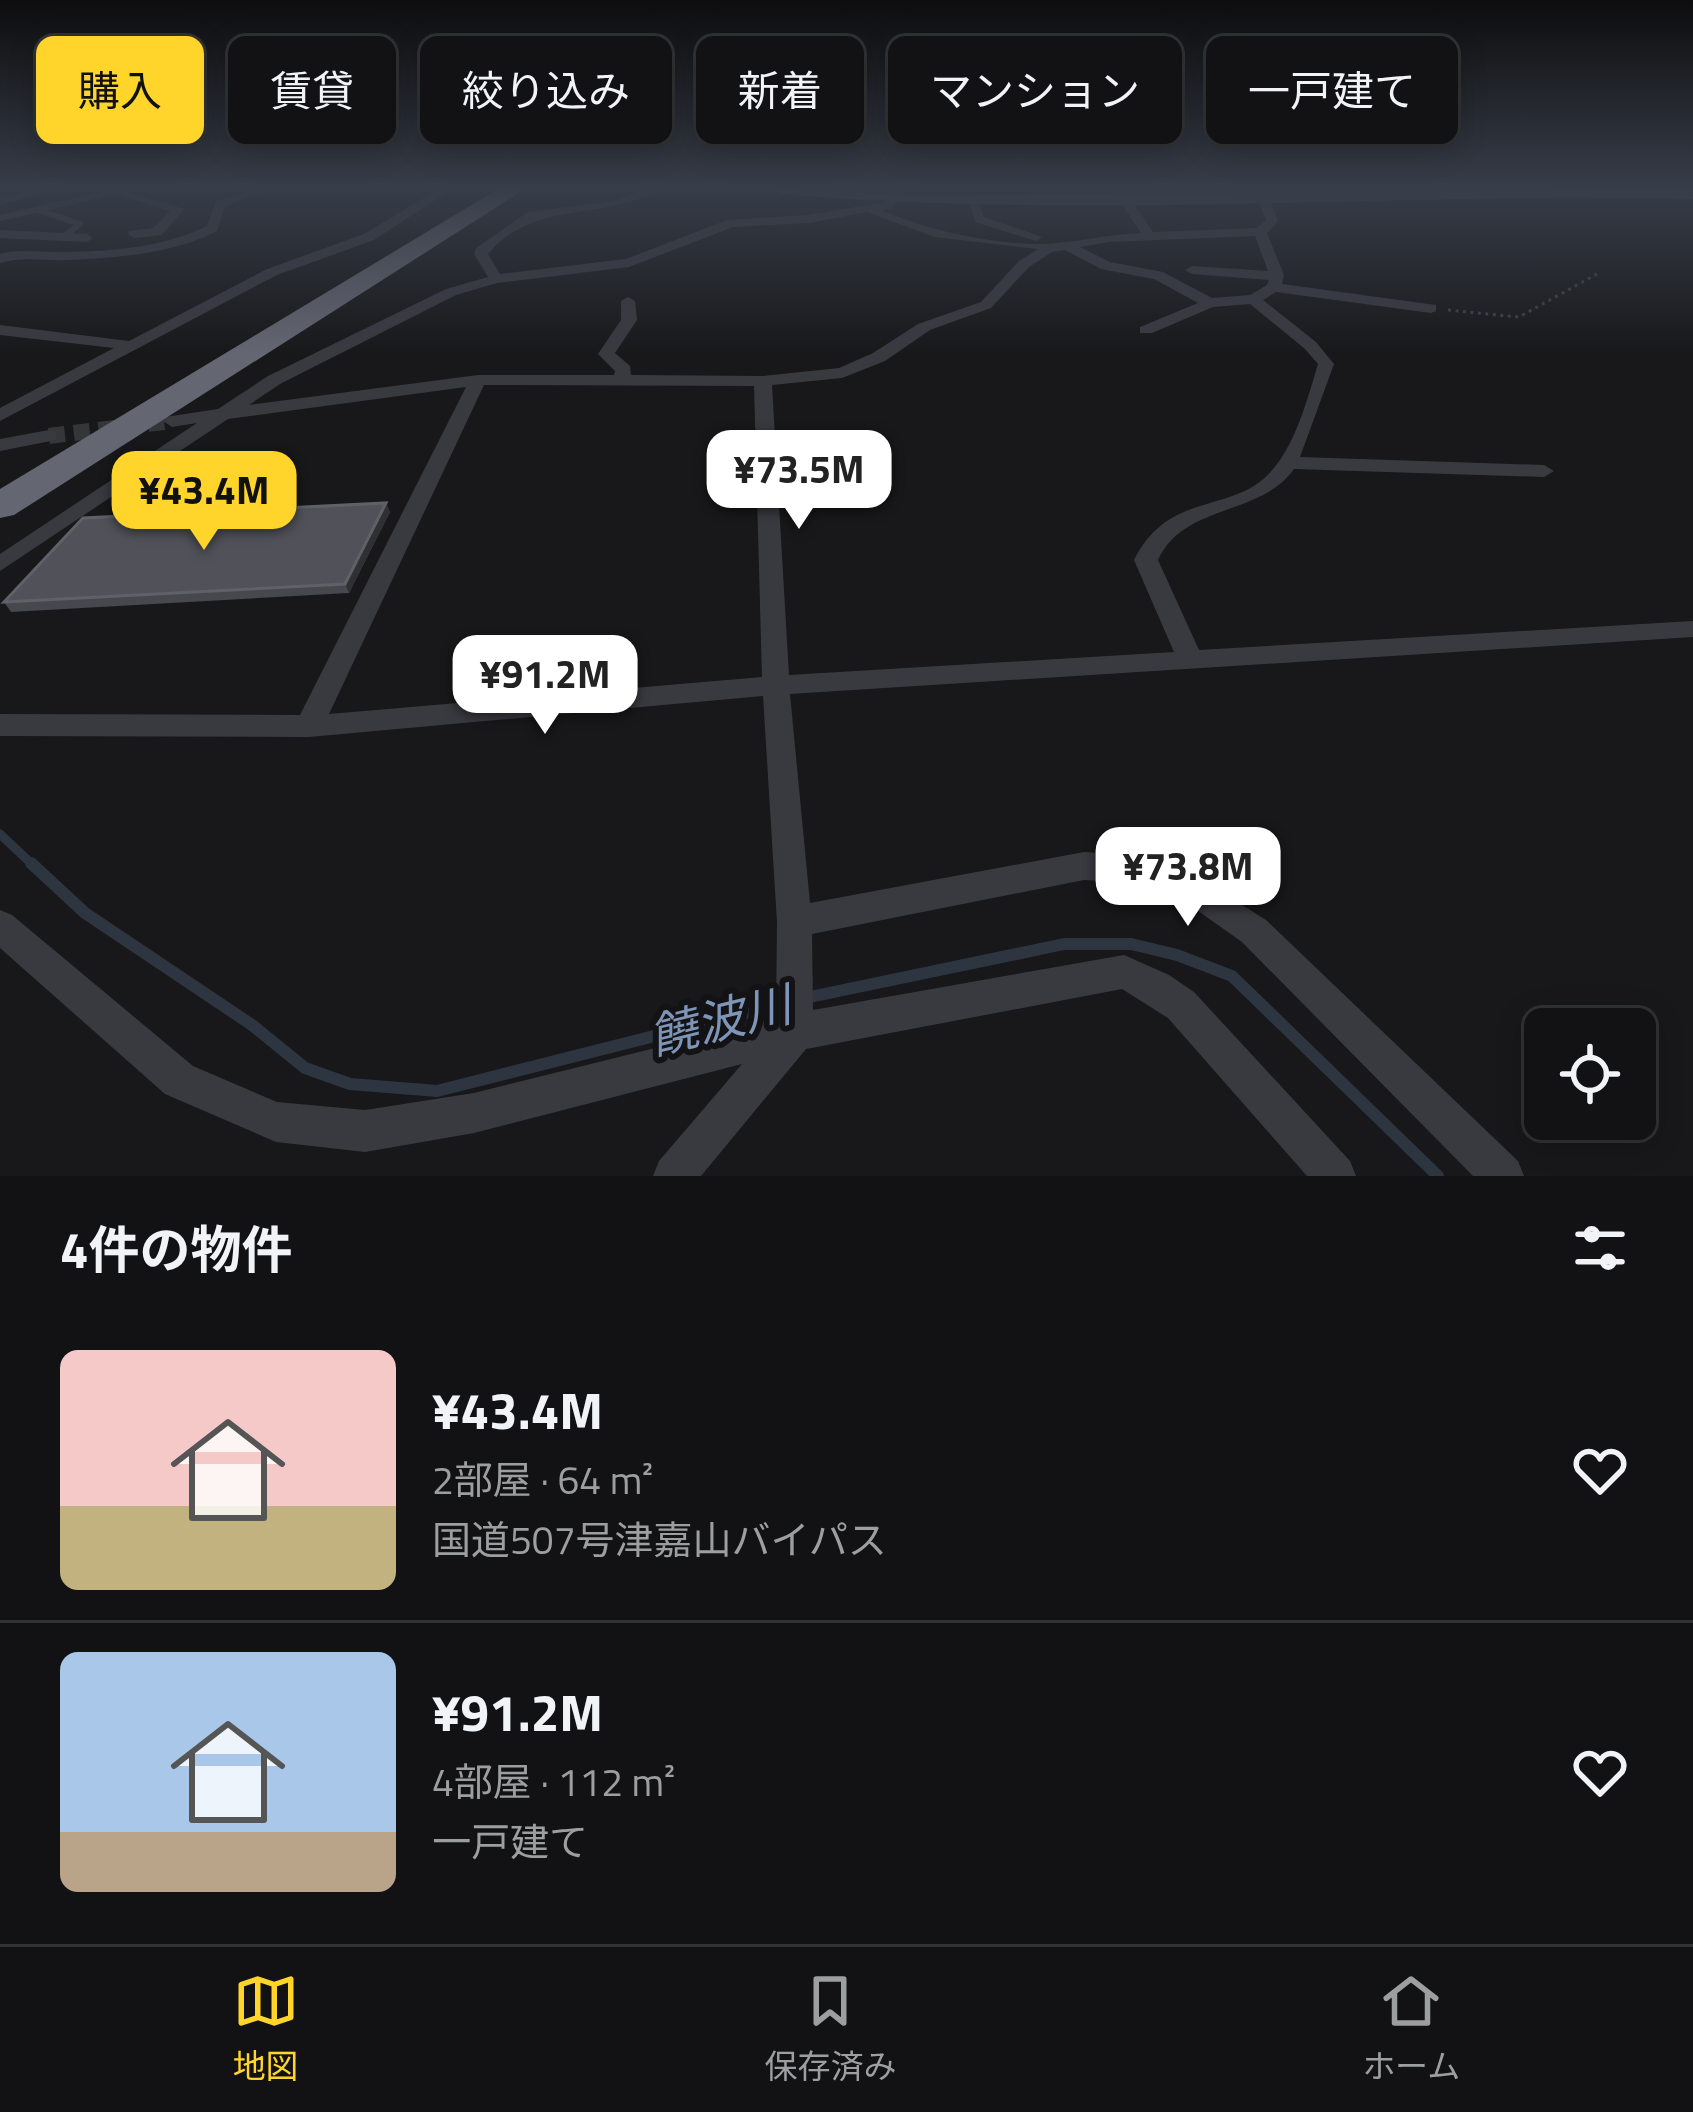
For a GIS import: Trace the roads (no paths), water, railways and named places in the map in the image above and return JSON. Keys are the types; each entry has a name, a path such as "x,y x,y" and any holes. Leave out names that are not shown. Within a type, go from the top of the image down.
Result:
{"highway":[{"path":"152,413 388,244"},
{"path":"152,413 412,244"},
{"path":"0,506 425,244"},
{"path":"0,485 152,413 451,244"}],"street":[{"path":"0,259 20,251 53,256 160,244"},
{"path":"0,415 272,272 349,244"},
{"path":"488,244 481,254 496,279"},
{"path":"0,564 315,358 451,292 496,279 629,263 678,244"},
{"path":"983,244 1072,244"},
{"path":"1057,244 1106,266 1158,275 1210,303"},
{"path":"1264,244 1275,282"},
{"path":"152,413 225,415 478,380 814,377 860,367 924,327 986,305 1024,264 1061,245"},
{"path":"1192,270 1431,308"},
{"path":"1146,330 1210,303 1254,299 1275,282"},
{"path":"1190,658 1146,560 1152,539 1172,524 1278,478 1315,407 1326,364 1318,350 1264,313 1254,299"},
{"path":"621,381 624,370 606,354 629,320 628,302"},
{"path":"0,330 127,345"},
{"path":"309,726 478,380"},
{"path":"674,1176 795,1032 794,922 776,685 763,381"},
{"path":"0,445 49,436"},
{"path":"1288,463 1423,471 1544,471"},
{"path":"0,725 309,726 776,685 1693,629"},
{"path":"794,922 1084,866 1132,869 1195,890 1254,931 1503,1176"},
{"path":"0,926 179,1080 276,1122 365,1131 474,1113 795,1032 1124,972 1181,1005 1335,1176"}],"waterway":[{"name":"饒波川","path":"0,834 34,866"},
{"name":"饒波川","path":"31,863 85,913 252,1025 305,1068 350,1084 437,1091 785,1003"},
{"name":"饒波川","path":"805,998 1064,944 1131,944 1177,955 1232,976 1438,1176"}],"tunnel":[{"path":"49,436 172,421"}]}
